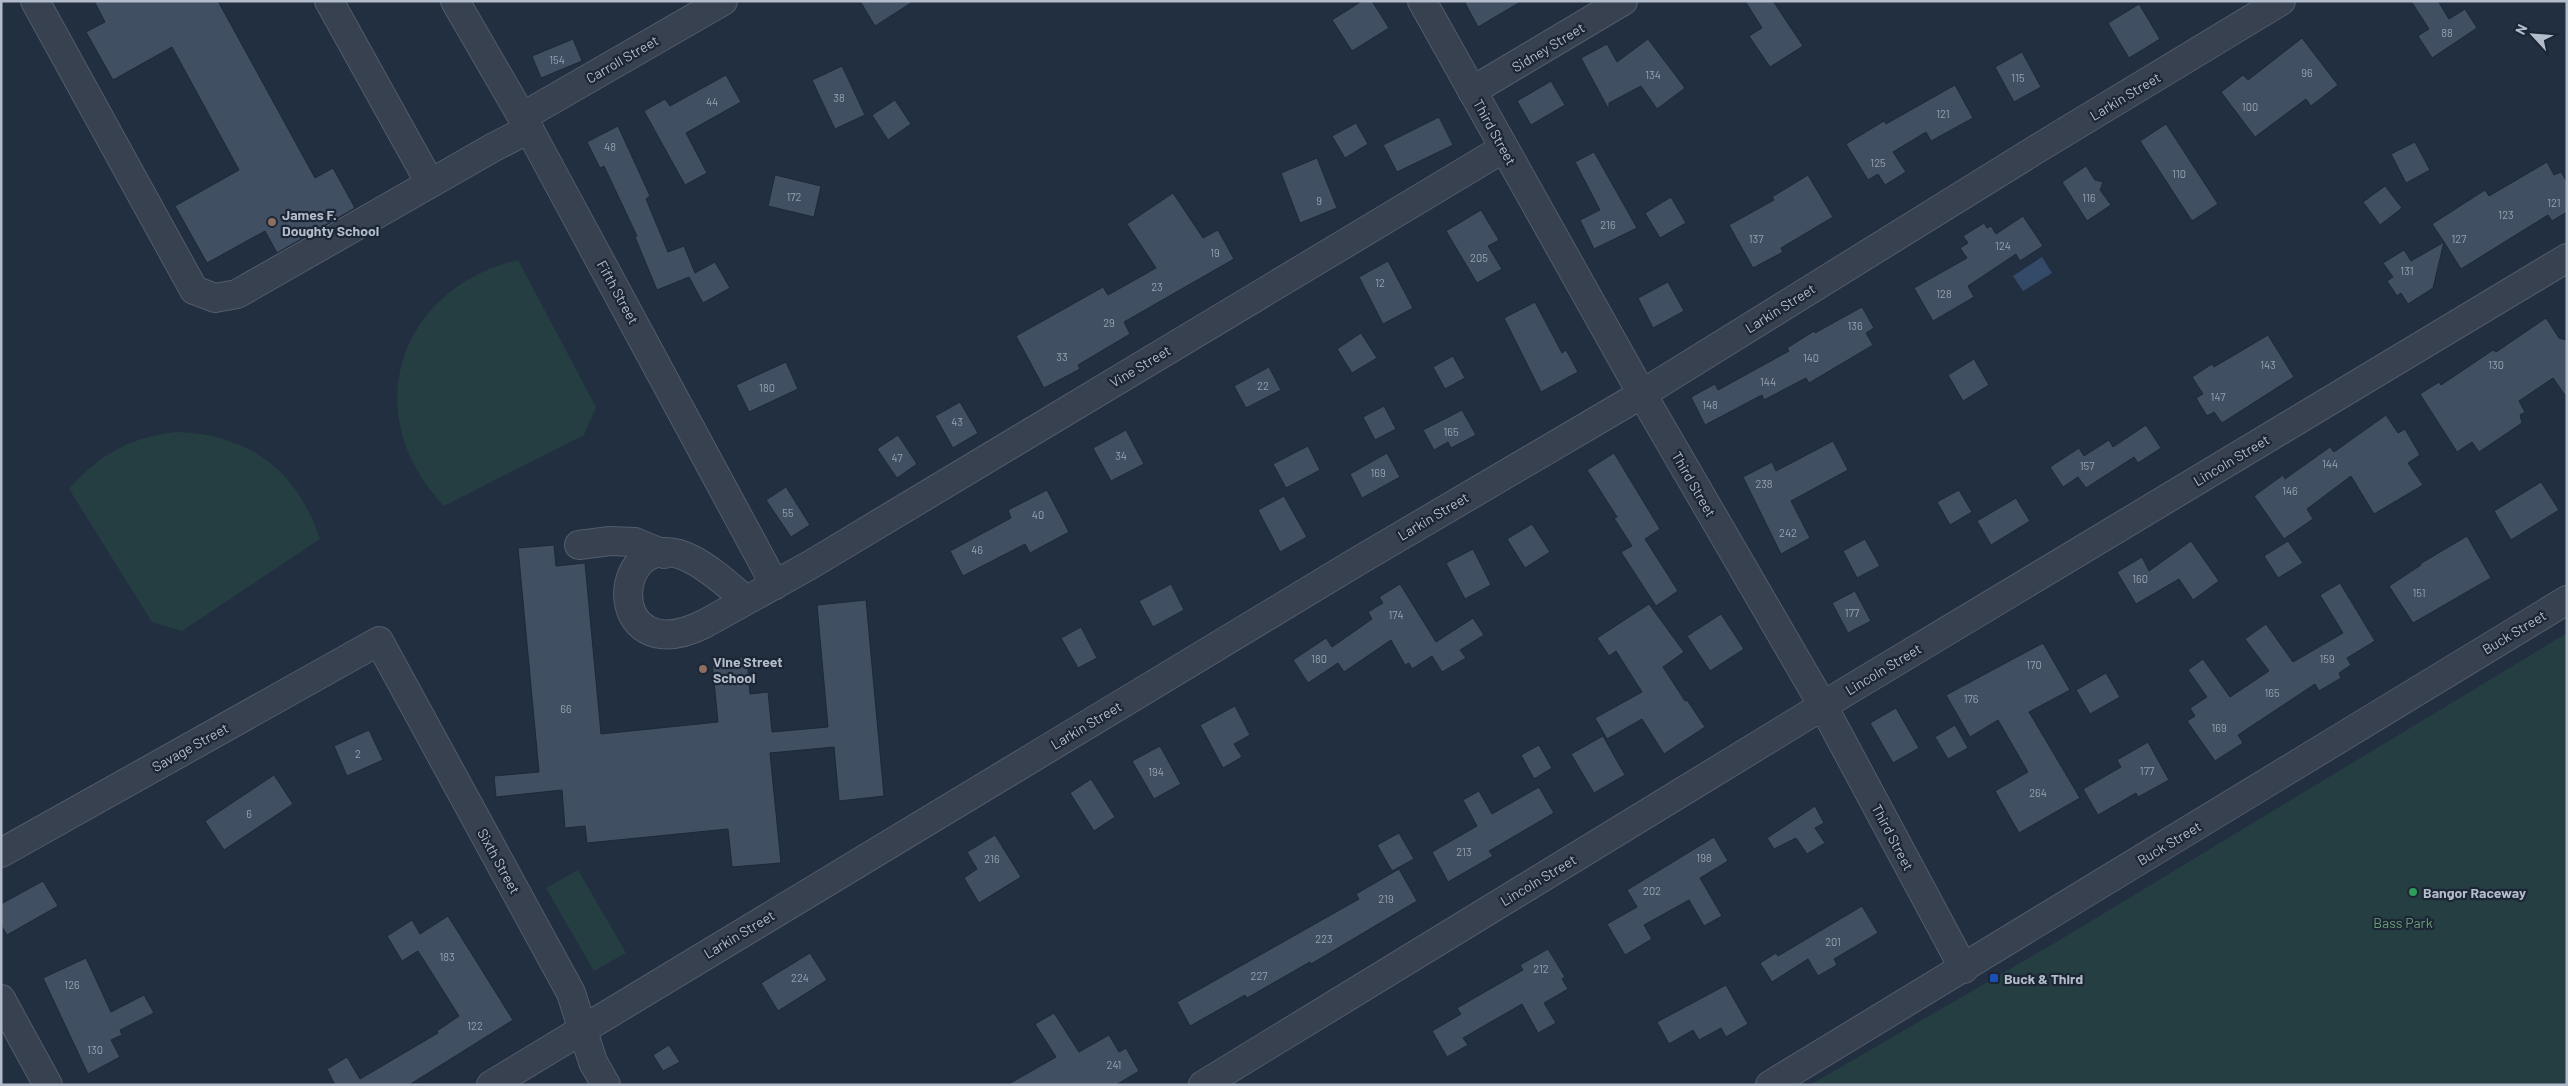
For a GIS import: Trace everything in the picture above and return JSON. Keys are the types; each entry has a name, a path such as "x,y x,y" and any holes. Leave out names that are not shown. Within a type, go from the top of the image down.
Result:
{"street":[{"name":"Carroll Street","path":"35,1 194,290 215,298 237,294 430,183 723,1"},
{"path":"328,1 430,183"},
{"name":"Fifth Street","path":"455,1 525,123 775,585"},
{"name":"Third Street","path":"1422,1 1642,394 1823,706 1964,968"},
{"name":"Sidney Street","path":"1472,91 1624,1"},
{"name":"Larkin Street","path":"491,1085 1358,561 1642,394 2281,1"},
{"name":"Vine Street","path":"664,554 654,554 638,565 629,579 626,597 630,610 638,624 654,633 687,632 775,585 1504,148"},
{"name":"Lincoln Street","path":"1203,1085 1823,706 2567,258"},
{"path":"580,545 610,541 635,542 664,554 690,558 746,600"},
{"name":"Buck Street","path":"1770,1085 2567,600"},
{"name":"Sixth Street","path":"379,642 571,993 593,1062 606,1085"},
{"name":"Savage Street","path":"1,853 379,642"},
{"path":"1,999 48,1085"}],"green space":[{"path":"518,260 596,407 584,435 444,506 417,470 402,433 397,396 403,360 418,327 443,298 477,275"},
{"path":"176,432 202,434 226,440 248,449 267,460 284,475 298,493 320,539 182,631 152,622 69,489 92,466 116,450 144,438"},
{"name":"Bass Park","path":"2567,633 2567,1085 1810,1085 2058,941"},
{"path":"578,870 626,953 594,971 546,888"}],"water":[{"path":"2042,257 2052,273 2023,291 2013,276"}],"building":[{"path":"94,1 218,1 315,178 333,168 355,208 277,253 265,231 207,263 175,206 239,170 172,47 113,80 86,32 105,22"},
{"path":"860,1 914,1 875,26"},
{"path":"1362,1 1372,1 1389,28 1352,51 1332,20"},
{"path":"1464,1 1522,1 1478,27"},
{"path":"1745,1 1773,1 1803,46 1770,67 1749,36 1762,28"},
{"path":"2411,1 2438,1 2449,19 2465,9 2477,28 2432,58 2418,36 2429,29"},
{"path":"2139,4 2160,39 2129,58 2108,23"},
{"path":"2302,38 2338,85 2311,106 2306,99 2255,137 2221,92 2243,75 2248,80"},
{"path":"573,39 582,61 541,78 532,56"},
{"path":"1648,39 1685,88 1657,109 1641,86 1609,103 1609,110 1581,58 1607,44 1617,62"},
{"path":"2022,52 2041,87 2014,102 1995,67"},
{"path":"842,66 865,115 835,129 812,80"},
{"path":"726,75 741,102 686,133 707,173 685,185 644,111 665,99 670,106"},
{"path":"1551,81 1565,105 1531,125 1517,101"},
{"path":"1955,85 1973,118 1931,141 1926,132 1893,152 1906,172 1885,185 1878,174 1868,180 1846,144 1884,121 1886,124"},
{"path":"895,100 911,124 888,140 872,115"},
{"path":"1439,117 1453,145 1397,172 1383,145"},
{"path":"1356,123 1368,144 1345,158 1332,136"},
{"path":"2166,124 2218,204 2192,221 2140,141"},
{"path":"618,126 650,196 646,199 668,252 684,246 695,273 715,262 730,288 703,303 689,277 657,290 635,237 637,236 604,166 600,168 587,142"},
{"path":"2415,142 2430,170 2406,183 2391,154"},
{"path":"1594,152 1637,228 1594,249 1580,220 1600,210 1575,162"},
{"path":"1317,158 1337,208 1300,223 1281,173"},
{"path":"2547,162 2554,175 2561,172 2567,182 2567,212 2552,221 2548,215 2461,269 2432,224 2485,190 2489,196"},
{"path":"2086,166 2095,180 2103,182 2100,190 2111,205 2087,221 2062,182"},
{"path":"775,175 821,186 814,217 768,206"},
{"path":"1808,175 1833,217 1781,248 1783,252 1753,268 1729,225 1774,200 1772,197"},
{"path":"2385,186 2402,208 2380,225 2363,202"},
{"path":"1173,193 1203,238 1218,230 1234,259 1124,322 1130,334 1078,365 1080,369 1044,388 1016,336 1103,287 1108,295 1156,268 1127,224"},
{"path":"1671,197 1686,223 1660,238 1645,213"},
{"path":"1481,210 1499,240 1488,246 1502,269 1477,283 1446,231"},
{"path":"2023,216 2043,246 2020,261 2016,254 1968,286 1974,297 1933,321 1914,288 1967,258 1960,248 1968,243 1963,236 1984,223 1987,228 1991,226 1996,234"},
{"path":"2444,242 2433,288 2408,304 2401,293 2397,296 2387,281 2393,277 2383,263 2404,250 2411,261"},
{"path":"1388,261 1413,308 1383,324 1359,277"},
{"path":"1668,282 1684,311 1653,328 1638,298"},
{"path":"1535,302 1562,353 1566,350 1578,372 1541,392 1504,318"},
{"path":"1862,307 1874,328 1866,333 1873,345 1809,383 1806,378 1764,400 1762,395 1705,425 1691,397 1715,384 1718,390 1789,351 1787,348 1814,331 1815,333"},
{"path":"2546,318 2559,338 2567,340 2567,398 2553,378 2519,401 2525,412 2520,415 2522,423 2479,452 2472,442 2457,452 2420,394 2439,382 2441,385 2493,350 2496,352"},
{"path":"1361,333 1377,358 1352,373 1337,349"},
{"path":"2268,335 2294,377 2222,423 2214,412 2207,416 2196,398 2203,394 2192,377 2212,364 2214,367"},
{"path":"1453,356 1465,378 1445,389 1433,367"},
{"path":"1974,359 1989,385 1963,401 1948,375"},
{"path":"786,362 798,389 749,412 736,385"},
{"path":"1269,367 1281,390 1246,408 1234,386"},
{"path":"960,402 978,433 953,448 935,416"},
{"path":"1384,406 1396,429 1375,440 1363,417"},
{"path":"1462,410 1476,435 1451,448 1448,442 1434,450 1423,430"},
{"path":"2386,415 2398,433 2405,429 2420,455 2408,463 2423,485 2374,514 2351,476 2307,509 2313,519 2284,539 2254,496 2283,475 2285,479 2330,447 2334,452"},
{"path":"2146,425 2161,448 2138,463 2134,457 2086,488 2078,477 2063,487 2050,467 2079,448 2084,456 2109,440 2113,447"},
{"path":"1126,430 1144,464 1111,481 1093,448"},
{"path":"898,435 917,464 897,478 877,449"},
{"path":"1833,441 1848,470 1791,501 1810,538 1781,554 1743,477 1772,462 1776,471"},
{"path":"1308,446 1320,470 1286,488 1273,464"},
{"path":"1387,453 1400,477 1362,498 1350,474"},
{"path":"1614,453 1660,529 1645,539 1678,591 1656,606 1621,552 1632,546 1614,518 1617,517 1587,470"},
{"path":"2541,482 2559,510 2511,540 2494,511"},
{"path":"786,487 810,525 791,537 766,500"},
{"path":"1047,490 1069,532 1030,553 1025,544 963,576 950,551 1011,518 1008,510"},
{"path":"1959,490 1972,512 1950,525 1937,502"},
{"path":"1284,496 1307,537 1280,552 1258,510"},
{"path":"2016,498 2030,521 1991,545 1977,521"},
{"path":"1532,524 1550,552 1525,568 1507,539"},
{"path":"2467,536 2491,578 2413,623 2389,586 2420,564"},
{"path":"1865,539 1880,566 1857,578 1843,551"},
{"path":"2191,541 2219,581 2193,600 2179,579 2136,604 2117,572 2142,557 2149,571"},
{"path":"2288,541 2303,563 2278,578 2264,556"},
{"path":"554,545 556,566 585,563 601,734 718,722 712,661 747,657 750,694 768,692 772,732 828,727 817,605 866,600 884,796 839,801 834,747 770,753 781,863 732,867 728,829 587,843 585,826 565,828 562,790 496,797 494,776 539,772 518,548"},
{"path":"1473,549 1491,585 1465,599 1446,563"},
{"path":"2340,583 2375,641 2347,658 2351,665 2339,673 2341,678 2319,691 2315,684 2238,735 2243,743 2215,761 2187,721 2195,716 2190,708 2207,697 2188,670 2203,659 2230,697 2269,671 2245,639 2266,624 2293,662 2343,633 2320,595"},
{"path":"1171,584 1184,610 1153,627 1139,601"},
{"path":"1400,584 1436,642 1473,618 1484,635 1460,650 1466,658 1442,672 1432,656 1412,669 1409,663 1405,665 1391,640 1344,672 1338,663 1308,683 1293,660 1326,638 1332,647 1372,619 1368,612 1383,603 1379,597"},
{"path":"1855,591 1871,621 1848,633 1832,603"},
{"path":"1649,604 1684,652 1663,667 1705,727 1664,754 1642,719 1607,739 1595,718 1642,692 1616,651 1609,656 1597,638"},
{"path":"1721,614 1744,649 1710,671 1687,636"},
{"path":"1081,627 1097,658 1078,668 1061,638"},
{"path":"2043,643 2070,690 2029,712 2080,798 2019,833 1995,791 2028,772 1998,720 1970,737 1946,695"},
{"path":"2106,673 2120,697 2090,714 2076,690"},
{"path":"1235,706 1250,735 1234,744 1242,757 1223,768 1200,725"},
{"path":"1896,708 1919,748 1893,763 1870,723"},
{"path":"1955,725 1968,748 1948,759 1935,737"},
{"path":"369,730 383,760 347,776 334,746"},
{"path":"1603,736 1625,775 1594,793 1571,754"},
{"path":"2148,742 2169,780 2138,797 2136,793 2098,815 2083,789 2121,767 2117,760"},
{"path":"1539,745 1552,768 1534,779 1521,755"},
{"path":"1160,746 1181,784 1154,799 1132,761"},
{"path":"274,775 293,804 224,850 205,821"},
{"path":"1091,779 1115,817 1094,831 1070,793"},
{"path":"1539,787 1554,813 1489,851 1493,856 1448,882 1432,852 1477,826 1463,800 1479,791 1492,814"},
{"path":"1815,806 1824,823 1815,828 1825,843 1807,854 1796,838 1774,849 1767,838"},
{"path":"1399,833 1414,859 1392,871 1377,845"},
{"path":"995,835 1021,877 979,903 964,878 977,869 967,852"},
{"path":"1714,837 1728,861 1700,878 1722,916 1704,926 1689,900 1644,925 1652,939 1625,955 1607,924 1637,907 1627,890"},
{"path":"1399,869 1417,901 1311,964 1310,962 1247,998 1245,995 1190,1026 1177,1002 1359,899 1356,894"},
{"path":"43,881 58,906 7,935 1,925 1,904"},
{"path":"1862,906 1878,933 1834,959 1837,965 1818,976 1808,959 1772,982 1760,963 1776,953 1778,956"},
{"path":"448,916 513,1020 409,1085 335,1085 327,1069 347,1057 360,1079 438,1033 437,1031 459,1016 418,951 402,961 387,936 412,920 420,934"},
{"path":"1548,949 1565,977 1562,979 1568,989 1544,1003 1556,1023 1538,1033 1522,1004 1463,1038 1468,1045 1447,1057 1432,1031 1461,1014 1457,1008 1523,970 1520,965"},
{"path":"810,953 827,980 778,1011 761,983"},
{"path":"86,958 111,1012 144,995 154,1013 120,1030 122,1035 111,1040 120,1057 88,1074 43,978"},
{"path":"1726,985 1748,1024 1726,1037 1721,1028 1699,1040 1693,1030 1669,1044 1657,1022"},
{"path":"1054,1013 1079,1052 1109,1035 1119,1052 1126,1048 1139,1071 1116,1085 1007,1085 1056,1057 1035,1024"},
{"path":"669,1045 680,1062 663,1071 653,1055"}],"place":[{"name":"James F. Doughty School","path":"272,222"},
{"name":"Vine Street School","path":"703,669"},
{"name":"Bangor Raceway","path":"2413,892"},
{"name":"Buck & Third","path":"1994,978"}]}
